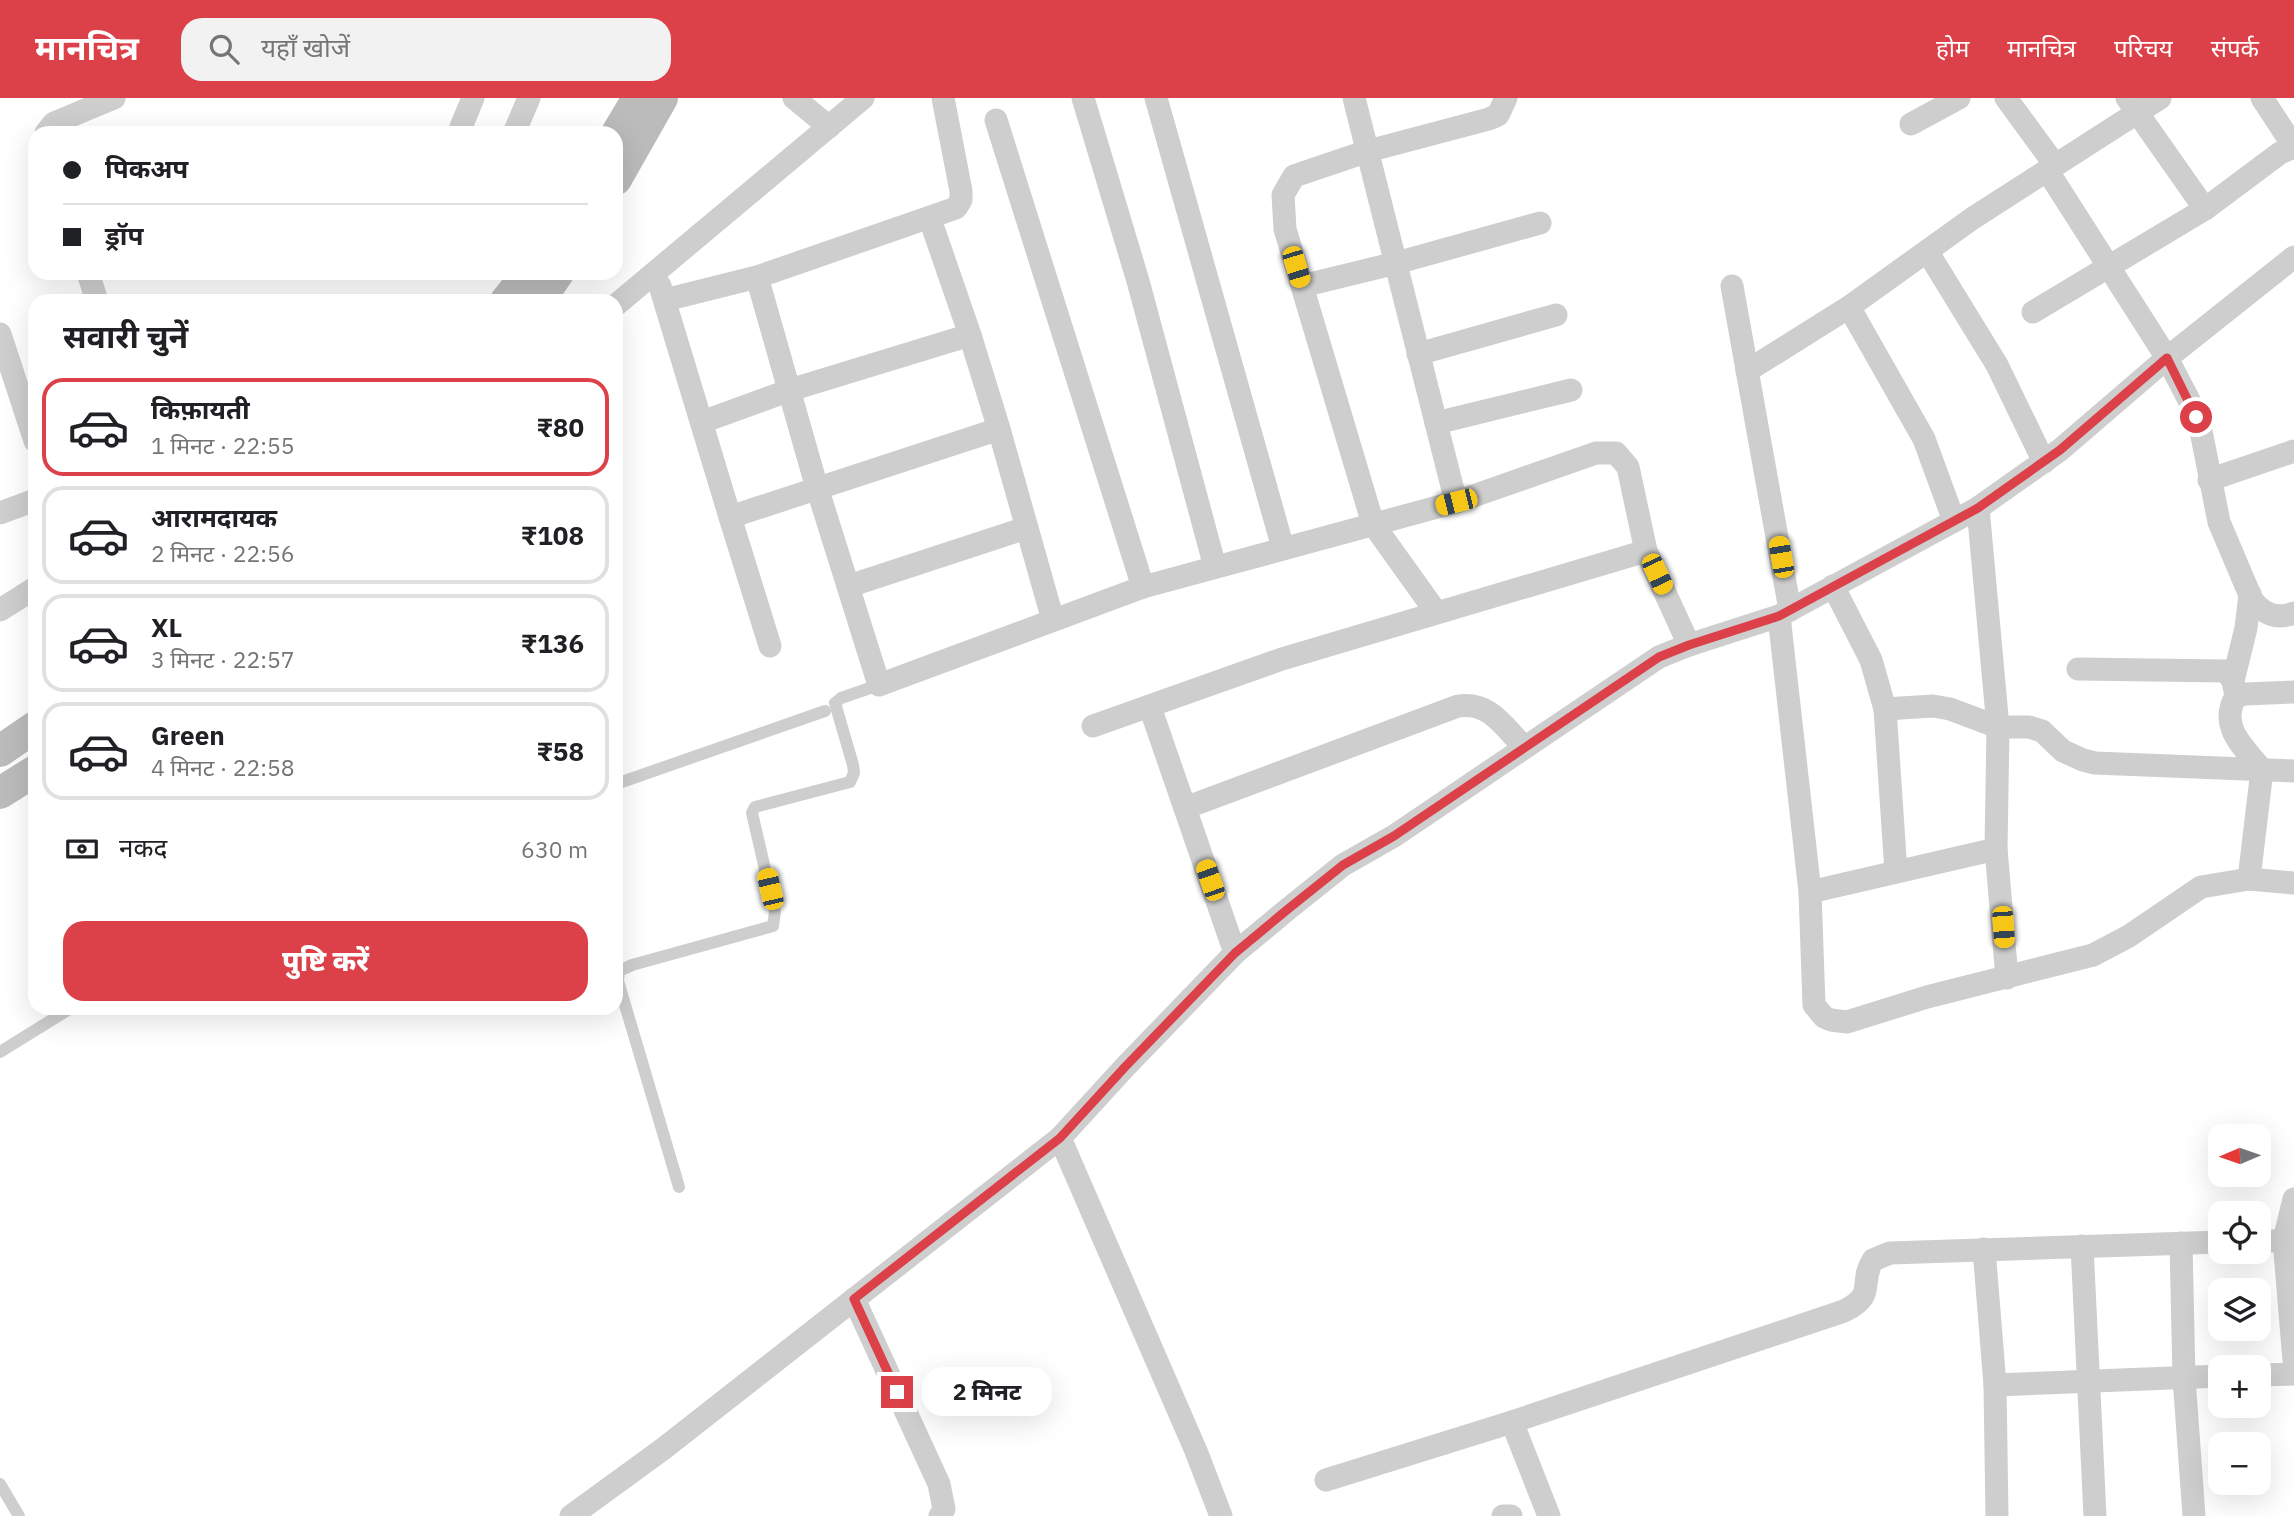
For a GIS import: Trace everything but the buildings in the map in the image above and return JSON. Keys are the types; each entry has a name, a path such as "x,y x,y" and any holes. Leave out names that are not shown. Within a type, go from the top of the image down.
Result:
{"street":[{"path":"51,126 54,122 114,98"},
{"path":"461,126 473,98"},
{"path":"517,126 529,98"},
{"path":"621,126 638,98"},
{"path":"623,167 662,98"},
{"path":"794,98 829,127"},
{"path":"623,299 863,98"},
{"path":"664,300 757,277 956,208 961,200 961,191 943,98"},
{"path":"1083,98 1138,281 1215,568"},
{"path":"1156,98 1283,548"},
{"path":"1354,98 1456,502"},
{"path":"1436,612 1373,524 1285,229 1283,195 1294,176 1368,151 1489,120 1498,115 1506,98"},
{"path":"1911,124 1959,98"},
{"path":"2006,98 2167,358 2191,404 2201,431 2219,522 2250,594 2258,608 2271,616 2294,613"},
{"path":"1747,371 1849,307 1973,218 2051,167 2132,105 2160,98"},
{"path":"2033,312 2205,209 2280,153 2294,147 2262,98"},
{"path":"2132,105 2205,209"},
{"path":"996,120 1143,587"},
{"path":"930,219 999,429 1053,620"},
{"path":"1302,286 1540,223"},
{"path":"1927,251 1997,365 2044,462"},
{"path":"571,1516 663,1449 1060,1138 1235,953 1343,865 1394,836 1659,657 1785,613 1978,508 2044,462 2167,358 2294,259"},
{"path":"656,272 770,646"},
{"path":"757,277 818,488 880,685 1143,587 1456,502 1596,453 1616,453 1628,467 1646,551 1689,645"},
{"path":"1732,286 1785,613 1810,892 1814,1005 1824,1017 1847,1022 1927,998 2093,955 2129,936 2201,887 2249,879 2294,883"},
{"path":"1849,307 1924,439 1954,521"},
{"path":"1418,354 1556,315"},
{"path":"0,334 9,394 28,428"},
{"path":"702,422 790,390 970,335"},
{"path":"1436,423 1571,390"},
{"path":"730,517 999,429"},
{"path":"2209,480 2294,451"},
{"path":"0,513 28,503"},
{"path":"1978,508 1998,727 1996,849 2007,978"},
{"path":"849,586 1026,528"},
{"path":"1093,726 1282,659 1646,551"},
{"path":"1833,586 1871,660 1885,709 1896,872"},
{"path":"0,610 28,592"},
{"path":"2249,879 2262,770 2232,732 2228,716 2250,594"},
{"path":"2078,669 2226,671 2235,689 2246,694 2294,692"},
{"path":"1185,808 1458,706 1472,704 1485,708 1524,747"},
{"path":"1885,709 1933,706 1950,709 1998,727 2029,727 2042,731 2063,751 2095,763 2294,771"},
{"path":"1150,707 1235,953"},
{"path":"0,751 28,732"},
{"path":"0,793 28,775"},
{"path":"1810,892 1996,849"},
{"path":"1060,1138 1196,1451 1221,1516"},
{"path":"2294,1199 2289,1241 2294,1361"},
{"path":"2271,1241 2289,1241"},
{"path":"1326,1480 1512,1422 1844,1311 1858,1304 1866,1295 1868,1270 1873,1260 1890,1253 2208,1242"},
{"path":"2181,1243 2184,1378 2194,1516"},
{"path":"2082,1246 2095,1516"},
{"path":"1984,1249 1995,1385 1997,1516"},
{"path":"854,1299 939,1484 944,1509 940,1516"},
{"path":"2271,1375 2294,1374"},
{"path":"1995,1385 2208,1377"},
{"path":"1512,1422 1549,1516"},
{"path":"1503,1516 1511,1516"}],"lane":[{"path":"623,970 773,926 775,912 752,813 755,807 850,782 854,773 853,765 835,703 841,698 880,685"},
{"path":"623,782 825,711"},
{"path":"623,998 679,1187"},
{"path":"0,1052 60,1015"},
{"path":"0,1484 19,1516"}],"route":[{"path":"897,1392 854,1299 1060,1138 1235,953 1343,865 1394,836 1659,657 1779,616 1978,508 2060,450 2167,358 2196,417"}]}
